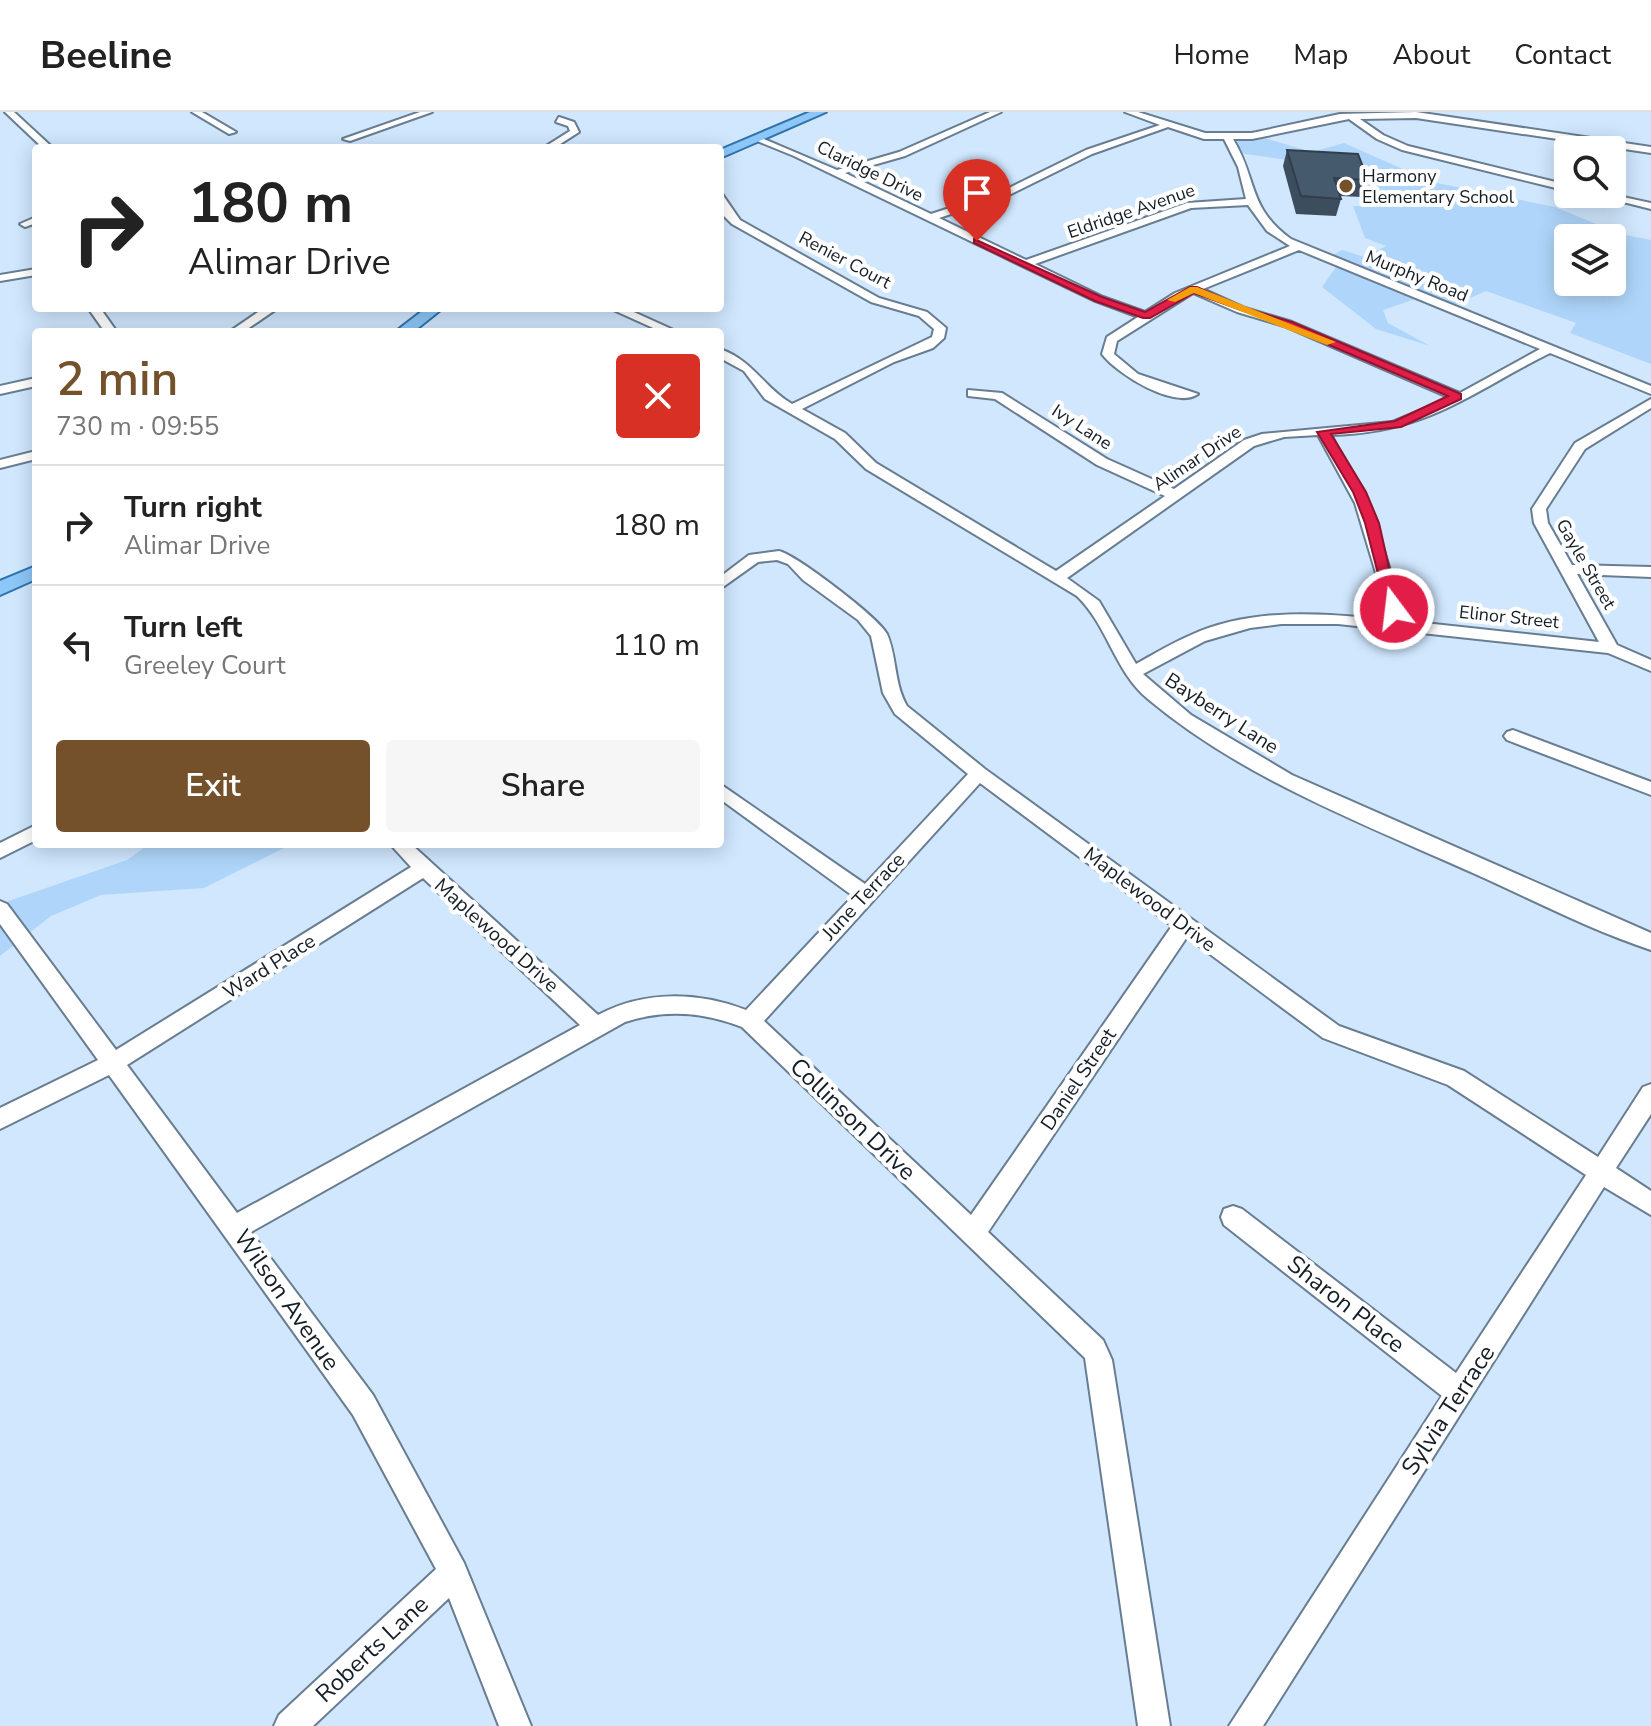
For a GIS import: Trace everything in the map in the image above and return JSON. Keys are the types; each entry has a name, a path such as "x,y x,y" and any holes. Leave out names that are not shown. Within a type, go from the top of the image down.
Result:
{"main road":[{"path":"724,152 820,112"},
{"path":"408,328 430,312"},
{"path":"0,589 32,574"}],"street":[{"path":"9,112 44,144"},
{"path":"196,112 232,132"},
{"path":"347,139 428,112"},
{"path":"836,173 902,154 997,112"},
{"path":"1129,112 1237,150 1252,136"},
{"path":"1145,118 1156,112"},
{"path":"1470,121 1476,112"},
{"path":"1204,136 1252,136 1310,121 1415,114 1651,150"},
{"path":"1351,117 1405,148 1554,185"},
{"path":"386,119 396,123"},
{"path":"555,144 575,132 571,124 559,120"},
{"path":"930,218 1008,192 1089,152 1167,125"},
{"name":"Claridge Drive","path":"754,138 836,173 1099,299 1146,316"},
{"name":"Murphy Road","path":"1228,138 1237,150 1249,202 1262,224 1297,247 1651,390"},
{"path":"1626,201 1651,206"},
{"name":"Eldridge Avenue","path":"1025,264 1190,205 1249,202"},
{"name":"Renier Court","path":"724,204 728,215 736,222 875,300 923,314 940,328 938,338 929,345 890,359 792,409"},
{"path":"1192,394 1159,387 1125,371 1111,359 1108,347 1111,339 1193,289 1297,247"},
{"path":"0,278 32,273"},
{"path":"1193,289 1241,310 1288,324 1457,396"},
{"path":"241,328 266,312"},
{"path":"624,312 662,328"},
{"name":"Alimar Drive","path":"1058,577 1173,494 1258,439 1397,424 1551,348"},
{"name":"Bayberry Lane","path":"724,355 748,368 760,389 840,436 871,466 1058,577 1103,612 1132,673 1152,694 1297,787 1651,942"},
{"path":"0,390 32,383"},
{"name":"Ivy Lane","path":"972,393 998,396 1102,462 1173,494"},
{"name":"Gayle Street","path":"1611,648 1541,523 1540,505 1580,446 1651,403"},
{"path":"1323,432 1349,471 1368,513 1399,625"},
{"path":"0,464 32,456"},
{"name":"Maplewood Drive","path":"724,581 754,558 779,555 793,561 808,577 864,617 879,635 891,693 901,710 979,773 1331,1032 1456,1078 1651,1204"},
{"path":"1569,569 1651,572"},
{"name":"Elinor Street","path":"1132,673 1199,637 1249,623 1306,618 1611,648 1651,666"},
{"path":"1513,736 1651,789"},
{"name":"June Terrace","path":"750,1021 864,894 979,773"},
{"path":"724,793 864,894"},
{"path":"0,851 32,834"},
{"name":"Maplewood Drive","path":"403,848 595,1026"},
{"name":"Ward Place","path":"0,1119 114,1062 424,868"},
{"name":"Wilson Avenue","path":"0,909 236,1227 363,1405 454,1573 515,1726"},
{"name":"Daniel Street","path":"973,1233 1184,925"},
{"name":"Collinson Drive","path":"236,1227 595,1026 630,1010 659,1004 710,1007 750,1021 1094,1349 1099,1360 1154,1726"},
{"name":"Sylvia Terrace","path":"1245,1726 1651,1094"},
{"name":"Sharon Place","path":"1233,1217 1459,1392"},
{"name":"Roberts Lane","path":"290,1726 454,1573"}],"shaded area":[{"path":"1257,136 1312,152 1344,143 1432,182 1554,207 1596,224 1554,224 1554,296 1626,296 1626,235 1651,240 1651,364 1570,333 1576,323 1486,291 1447,308 1421,297 1383,310 1388,323 1430,346 1376,329 1322,287 1338,264 1325,259 1342,250 1365,257 1386,246 1365,238 1353,206 1371,206 1357,170 1238,153 1228,138"},
{"path":"144,848 284,848 204,888 101,895 51,916 0,956 0,904 127,860"}],"building":[{"path":"1287,150 1358,154 1368,180 1334,178 1341,199 1301,196"}],"slow traffic":[{"path":"1172,300 1193,289 1331,342"}],"place":[{"name":"Harmony Elementary School","path":"1346,186"}],"route":[{"path":"977,241 1099,299 1146,316 1193,289 1241,310 1288,324 1457,396 1420,416 1397,424 1365,430 1323,432 1360,492 1372,523 1394,609"}]}
